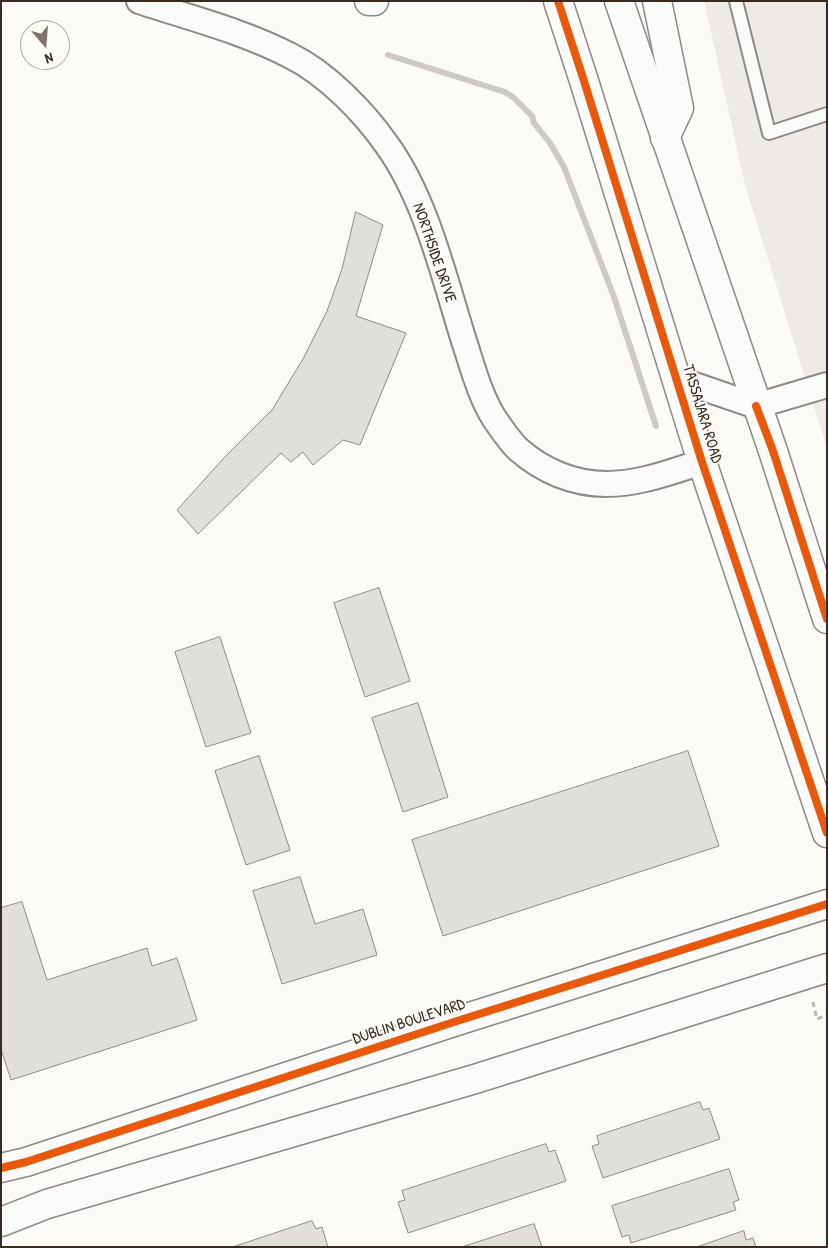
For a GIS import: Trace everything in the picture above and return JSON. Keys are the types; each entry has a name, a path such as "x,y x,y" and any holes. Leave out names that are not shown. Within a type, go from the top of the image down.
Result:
{"main road":[{"path":"369,1 374,1"},
{"name":"TASSAJARA ROAD","path":"558,1 702,462 827,834"},
{"path":"619,1 756,406 773,451 827,619"},
{"path":"657,1 679,108 665,138"},
{"name":"DUBLIN BOULEVARD","path":"1,1168 26,1162 466,1018 827,904"},
{"path":"1,1222 47,1204 475,1079 827,968"}],"street":[{"name":"NORTHSIDE DRIVE","path":"139,1 249,37 292,56 327,80 360,111 388,145 409,183 426,222 476,377 493,416 518,449 546,469 560,475 574,480 605,484 643,481 702,462"},
{"path":"677,378 756,406 827,385"}],"lane":[{"path":"736,1 769,133 827,114"}],"path":[{"path":"814,1002 817,1019 827,1015"}],"shaded area":[{"path":"704,1 827,1 827,449 745,185"}],"building":[{"path":"356,212 383,225 356,316 406,333 360,445 343,440 313,465 303,452 291,462 281,453 198,534 177,510 223,459 272,410 303,359 327,311 342,269"},
{"path":"379,588 410,681 365,697 334,603"},
{"path":"220,637 251,733 206,747 175,652"},
{"path":"418,703 448,797 403,812 372,718"},
{"path":"688,751 719,846 443,936 412,840"},
{"path":"259,756 290,850 246,865 215,771"},
{"path":"300,877 315,924 363,909 377,955 282,984 253,891"},
{"path":"22,902 47,980 147,948 152,966 177,958 197,1020 11,1080 1,1049 1,908"},
{"path":"700,1102 703,1110 709,1108 720,1139 603,1178 592,1146 599,1144 597,1136"},
{"path":"546,1144 549,1152 555,1150 566,1181 408,1233 398,1202 405,1200 402,1191"},
{"path":"729,1169 739,1200 733,1202 736,1210 631,1243 629,1235 622,1237 612,1206"},
{"path":"312,1221 316,1229 322,1227 328,1247 233,1247"},
{"path":"534,1224 542,1247 462,1247"},
{"path":"744,1231 746,1240 753,1238 756,1247 697,1247"}],"waterway":[{"path":"388,55 505,92 532,116 534,123 550,143 564,167 613,294 656,426"}],"cycle path":[{"path":"558,1 702,462 827,833"},
{"path":"756,406 773,451 827,619"},
{"path":"1,1168 26,1162 457,1021 827,904"}]}
